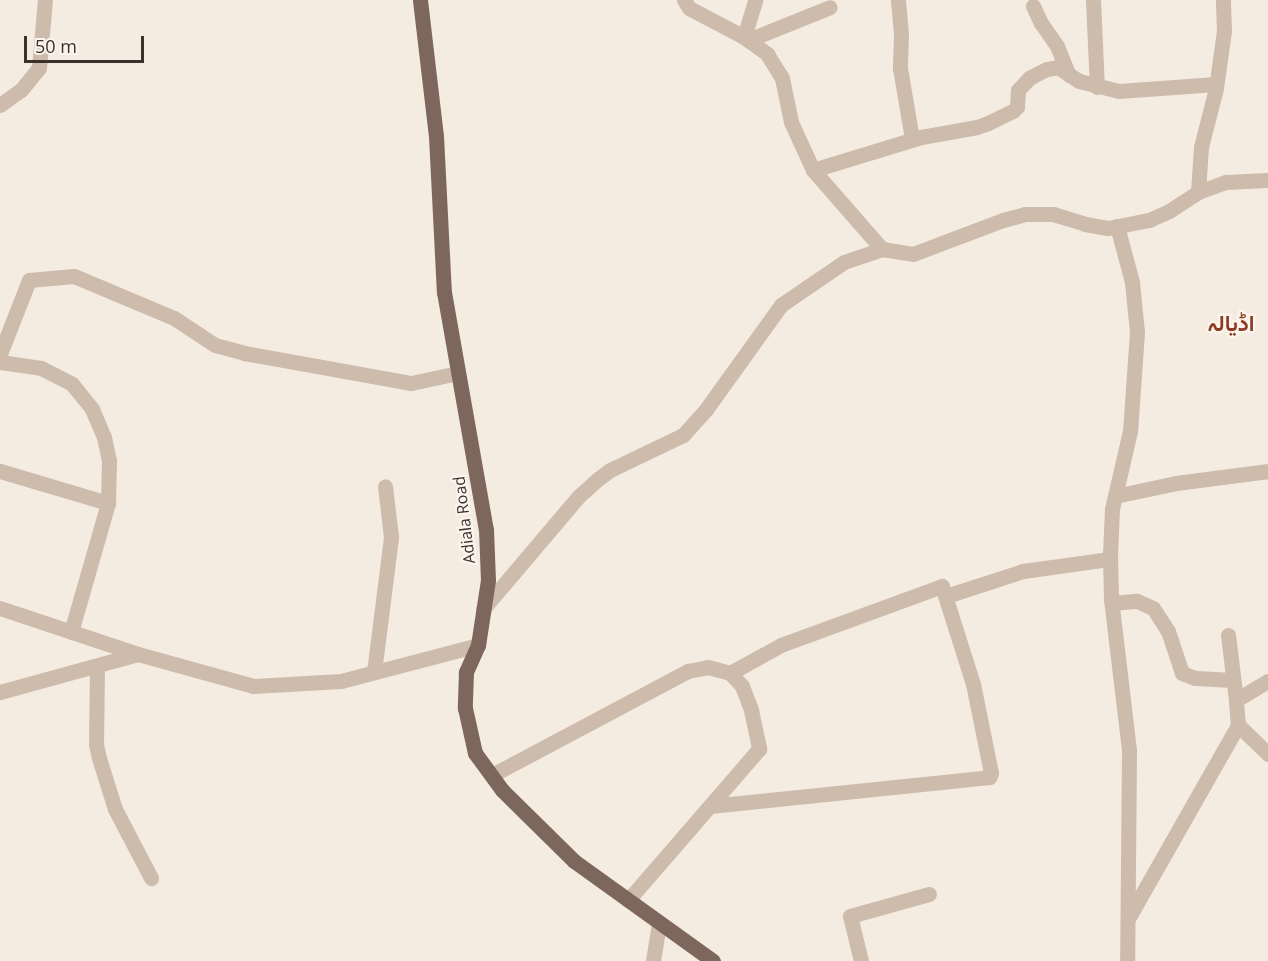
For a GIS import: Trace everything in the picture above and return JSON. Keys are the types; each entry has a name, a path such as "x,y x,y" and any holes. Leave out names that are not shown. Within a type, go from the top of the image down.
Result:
{"main road":[{"name":"Adiala Road","path":"420,0 436,136 444,292 486,529 488,580 478,645 466,672 465,708 475,753 502,790 574,861 713,961"}],"street":[{"path":"0,105 21,90 39,68 45,0"},
{"path":"684,0 689,8 746,38 767,54 782,78 791,122 813,170 882,249"},
{"path":"746,38 755,0"},
{"path":"898,0 901,35 900,68 912,139"},
{"path":"1092,0 1097,87"},
{"path":"1198,192 1201,147 1216,84 1224,24 1223,0"},
{"path":"1033,6 1041,23 1057,46 1069,75"},
{"path":"746,38 830,7"},
{"path":"813,170 912,139 977,128 1013,111 1017,107 1018,90 1029,78 1047,69 1058,67 1069,75 1097,87 1119,91 1216,84"},
{"path":"483,609 579,496 610,470 683,435 707,408 781,305 844,262 882,249 913,254 1025,214 1053,214 1108,228 1149,219 1169,211 1198,192 1226,182 1268,180"},
{"path":"1117,226 1132,282 1137,332 1130,431 1112,509 1110,560 1112,603 1130,751 1127,961"},
{"path":"0,354 29,280 74,276 174,318 215,345 244,353 411,383 458,373"},
{"path":"0,362 41,368 72,384 96,416 104,437 109,461 108,503 71,632"},
{"path":"0,471 108,503"},
{"path":"1115,496 1176,483 1268,471"},
{"path":"374,672 391,537 385,486"},
{"path":"946,596 1023,571 1110,560"},
{"path":"710,806 989,777 991,773 973,684 942,586 937,585 781,645 730,673"},
{"path":"1112,603 1137,601 1153,608 1168,631 1177,666 1182,673 1195,678 1233,681"},
{"path":"0,608 138,654 253,686 341,681 478,645"},
{"path":"1129,917 1238,725 1228,635"},
{"path":"0,692 138,654"},
{"path":"97,666 96,744 99,758 115,809 152,879"},
{"path":"492,775 688,670 708,668 730,673 742,686 751,710 759,749 628,900"},
{"path":"1236,700 1268,681"},
{"path":"1238,725 1268,754"},
{"path":"861,961 850,916 928,894"},
{"path":"652,961 660,923"}],"district":[{"name":"اڈیالہ","path":"1231,323"}]}
